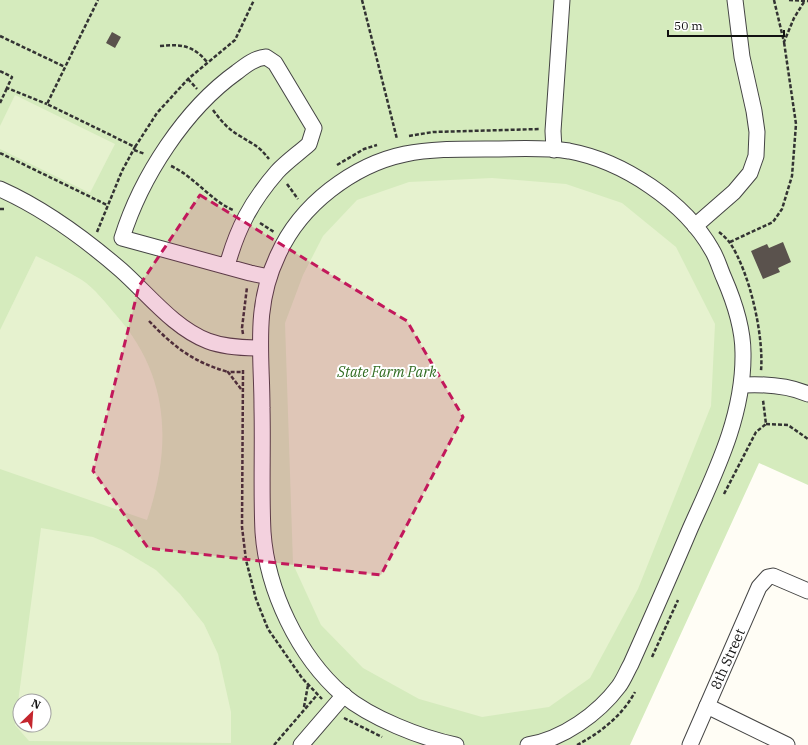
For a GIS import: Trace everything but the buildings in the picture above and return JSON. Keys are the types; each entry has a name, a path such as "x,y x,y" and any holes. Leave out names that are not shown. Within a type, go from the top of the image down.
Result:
{"street":[{"path":"554,150 553,131 562,0"},
{"path":"701,222 733,194 750,173 756,156 758,138 742,57 735,0"},
{"path":"227,266 234,240 245,216 278,171 309,144 314,128 275,63 266,57 258,57 223,82 181,128 158,160 138,194 122,238 227,266 269,277"},
{"path":"456,745 418,740 366,710 344,695 328,679 303,646 273,589 265,558 262,517 262,402 259,326 269,277 278,254 295,224 305,212 344,179 372,163 391,156 432,150 554,150 567,151 589,156 626,171 644,182 682,212 701,222 736,310 743,349 742,385 736,416 718,466 631,664 619,685 604,702 574,727 556,736 528,745"},
{"path":"0,189 39,208 60,222 121,270 191,332 216,344 260,348"},
{"path":"742,385 760,384 801,391 808,394"},
{"name":"8th Street","path":"690,745 759,588 770,577 780,578 808,591"},
{"path":"302,745 344,695"},
{"path":"707,706 787,745"}],"path":[{"path":"47,104 98,0"},
{"path":"91,246 122,171 134,148 157,113 188,79 235,40 254,0"},
{"path":"362,0 397,139"},
{"path":"730,242 773,222 782,209 792,176 796,124 784,42 774,0"},
{"path":"790,0 804,2 808,1"},
{"path":"784,42 794,18 804,2"},
{"path":"0,36 65,68"},
{"path":"160,46 175,45 188,47 199,52 207,62"},
{"path":"0,71 12,77 0,103"},
{"path":"188,79 206,100 222,123 239,136 260,147 299,201"},
{"path":"7,88 47,104 182,171 223,206 267,226 274,232"},
{"path":"0,153 107,205"},
{"path":"0,209 8,209"},
{"path":"701,222 730,242 752,298 759,330 762,360 760,384 766,424"},
{"path":"144,315 182,352 214,368 228,372 243,372"},
{"path":"228,372 241,389"},
{"path":"723,496 756,432 766,424 788,425 808,439"},
{"path":"652,658 679,596"},
{"path":"304,708 308,685"},
{"path":"577,745 603,728 620,714 636,689"},
{"path":"274,745 317,694"}],"highlighted area":[{"path":"200,195 407,321 463,417 381,575 148,548 93,471 139,286"}],"green space":[{"name":"State Farm Park","path":"0,0 808,0 808,485 759,463 630,745 0,745"},
{"path":"15,95 115,144 90,193 0,149 0,126"},
{"path":"492,178 566,184 622,203 676,247 715,324 711,406 638,589 590,678 549,707 482,717 419,699 363,668 321,625 293,564 285,323 303,275 323,236 357,200 409,182"},
{"path":"36,256 82,280 100,296 134,338 147,362 156,387 161,413 162,439 160,465 155,492 147,520 0,469 0,330"},
{"path":"41,528 93,537 121,549 156,570 180,594 204,624 218,654 231,712 231,743 29,741 22,733 52,733 52,693 19,693"}]}
